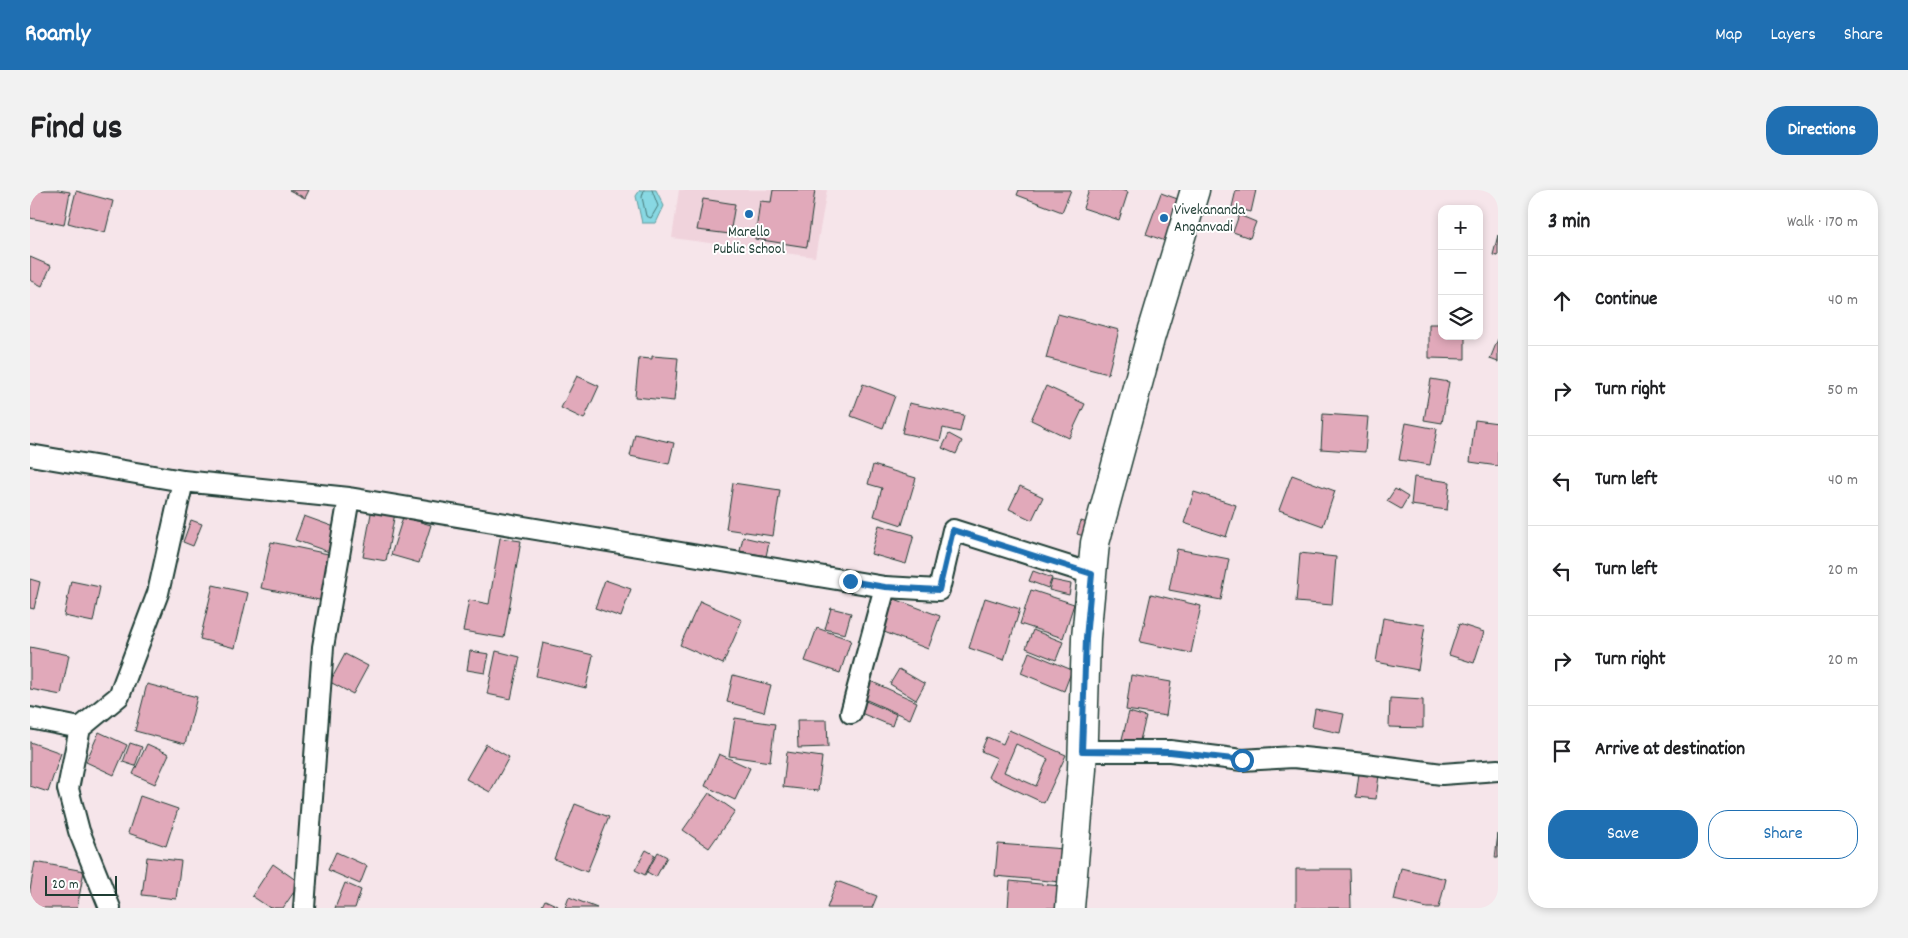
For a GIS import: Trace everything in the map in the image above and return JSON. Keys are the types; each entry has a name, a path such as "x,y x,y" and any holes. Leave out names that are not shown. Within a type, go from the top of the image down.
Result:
{"main road":[{"path":"1070,908 1082,751 1086,638 1097,537 1150,339 1195,190"}],"street":[{"path":"30,455 183,481 349,498 885,587 939,590 953,530 1092,574"},
{"path":"110,908 79,831 68,789 80,728 119,696 158,593 183,481"},
{"path":"304,908 323,647 349,498"},
{"path":"851,713 885,587"},
{"path":"30,718 80,728"},
{"path":"1082,751 1170,752 1242,760 1293,757 1442,774 1498,770"}],"shaded area":[{"name":"Marello Public School","path":"679,190 827,190 815,257 672,238"}],"water":[{"path":"640,190 656,190 664,206 656,223 642,223 636,196"}],"building":[{"path":"30,190 70,192 64,225 30,218"},
{"path":"289,190 309,190 305,198"},
{"name":"Marello Public School","path":"773,190 815,190 807,247 755,239 760,201 771,202"},
{"path":"1019,190 1071,190 1062,212 1017,195"},
{"path":"1089,190 1121,190 1128,192 1119,220 1083,208"},
{"path":"1236,190 1256,190 1251,212 1232,207"},
{"path":"76,191 113,201 105,233 68,223"},
{"name":"Vivekananda Anganvadi","path":"1161,193 1183,201 1168,242 1146,234"},
{"name":"Marello Public School","path":"703,199 735,204 730,234 697,230"},
{"path":"1239,215 1256,222 1250,238 1233,232"},
{"path":"1498,235 1498,256 1493,255"},
{"path":"30,257 51,266 42,286 30,280"},
{"path":"1058,314 1119,330 1108,374 1046,358"},
{"path":"1429,324 1438,324 1438,340 1465,340 1465,359 1429,358"},
{"path":"1498,339 1498,362 1490,359"},
{"path":"652,356 678,358 674,401 635,397 639,358 652,359"},
{"path":"577,376 599,386 584,419 561,408"},
{"path":"1431,379 1449,382 1442,423 1424,420"},
{"path":"863,384 895,396 883,428 851,416"},
{"path":"1046,386 1085,404 1069,438 1031,420"},
{"path":"909,403 964,415 960,432 943,428 940,441 902,433"},
{"path":"1323,414 1368,417 1365,452 1321,449"},
{"path":"1475,420 1498,423 1498,466 1470,462"},
{"path":"1406,423 1437,429 1430,465 1399,460"},
{"path":"635,434 674,443 669,464 630,456"},
{"path":"949,434 962,441 956,454 942,448"},
{"path":"873,465 916,478 902,525 874,516 882,488 868,484"},
{"path":"1292,475 1335,491 1323,526 1279,510"},
{"path":"1414,477 1450,482 1447,510 1411,505"},
{"path":"733,483 780,490 773,536 726,529"},
{"path":"1020,486 1043,497 1032,520 1009,509"},
{"path":"1395,489 1408,497 1401,509 1387,501"},
{"path":"1194,492 1236,505 1226,537 1184,523"},
{"path":"372,508 395,513 386,561 363,557"},
{"path":"304,516 340,529 332,553 295,540"},
{"path":"403,517 431,525 419,563 391,555"},
{"path":"191,520 202,524 193,546 183,542"},
{"path":"1081,521 1095,525 1091,538 1077,534"},
{"path":"879,525 914,535 906,564 871,554"},
{"path":"743,537 769,543 766,556 740,551"},
{"path":"500,538 521,541 504,638 463,631 469,600 489,604"},
{"path":"271,542 333,555 324,601 261,588"},
{"path":"1177,549 1229,559 1221,600 1169,590"},
{"path":"1300,553 1336,557 1332,605 1296,602"},
{"path":"1033,571 1052,578 1048,588 1029,581"},
{"path":"30,579 40,582 34,609 30,608"},
{"path":"605,580 631,589 621,617 595,608"},
{"path":"1052,580 1071,584 1069,595 1049,590"},
{"path":"71,581 100,587 93,622 64,616"},
{"path":"213,585 248,593 235,648 200,639"},
{"path":"1031,590 1074,604 1063,638 1020,624"},
{"path":"1151,594 1201,606 1191,653 1140,642"},
{"path":"892,598 940,616 928,649 879,630"},
{"path":"985,598 1020,609 1004,660 969,648"},
{"path":"700,601 742,620 723,664 680,645"},
{"path":"831,608 851,613 845,634 825,629"},
{"path":"1383,618 1425,625 1418,670 1376,662"},
{"path":"1459,624 1484,632 1474,663 1449,655"},
{"path":"817,628 851,640 840,673 805,661"},
{"path":"1033,630 1063,642 1056,660 1026,648"},
{"path":"543,643 593,655 586,688 536,676"},
{"path":"30,647 69,655 61,695 30,689"},
{"path":"470,651 489,654 485,673 467,670"},
{"path":"496,651 520,657 511,699 487,694"},
{"path":"1029,652 1072,670 1064,691 1021,673"},
{"path":"345,654 368,666 353,694 330,682"},
{"path":"899,669 925,684 916,700 890,684"},
{"path":"733,675 771,685 764,712 727,702"},
{"path":"1131,675 1171,682 1166,716 1126,710"},
{"path":"868,680 917,702 910,719 860,697"},
{"path":"147,684 197,697 185,744 135,731"},
{"path":"1390,698 1423,700 1423,728 1389,727"},
{"path":"861,699 896,714 892,726 856,711"},
{"path":"1315,709 1344,714 1340,733 1312,727"},
{"path":"1129,712 1146,717 1139,744 1122,739"},
{"path":"735,718 775,724 770,762 729,756"},
{"path":"797,720 827,720 828,747 798,748"},
{"path":"1009,730 1066,755 1044,803 988,777 997,758 981,751 987,737 1003,744","holes":["1016,744 1048,759 1036,786 1004,772"]},
{"path":"99,732 127,745 114,775 86,762"},
{"path":"30,742 61,753 48,792 30,786"},
{"path":"130,743 142,747 135,766 123,762"},
{"path":"147,744 169,754 155,784 133,774"},
{"path":"486,744 509,757 490,792 466,779"},
{"path":"787,752 822,757 818,791 783,787"},
{"path":"719,754 750,768 735,800 705,786"},
{"path":"1359,773 1379,775 1376,799 1356,797"},
{"path":"709,793 735,811 709,848 683,830"},
{"path":"140,796 178,809 166,846 128,833"},
{"path":"575,804 609,817 587,872 554,859"},
{"path":"1498,834 1498,858 1495,858"},
{"path":"998,844 1064,849 1061,882 995,876"},
{"path":"646,850 655,855 645,875 635,870"},
{"path":"336,852 367,866 360,884 328,870"},
{"path":"658,852 667,857 656,877 647,872"},
{"path":"147,857 181,861 176,899 142,895"},
{"path":"35,862 84,871 77,908 30,908 30,890"},
{"path":"273,864 300,883 283,908 270,908 252,896"},
{"path":"1401,868 1446,879 1439,908 1427,908 1394,900"},
{"path":"1296,869 1350,869 1351,908 1296,908"},
{"path":"837,881 877,896 872,908 827,908"},
{"path":"1010,881 1060,886 1058,908 1008,908"},
{"path":"345,883 361,890 355,908 335,908"},
{"path":"569,897 597,908 565,908"},
{"path":"545,900 558,906 557,908 541,908"}],"place":[{"name":"Marello Public School","path":"749,214"},
{"name":"Vivekananda Anganvadi","path":"1164,218"}],"route":[{"path":"850,581 885,587 939,590 953,530 1092,574 1086,638 1082,751 1170,752 1242,760"}]}
